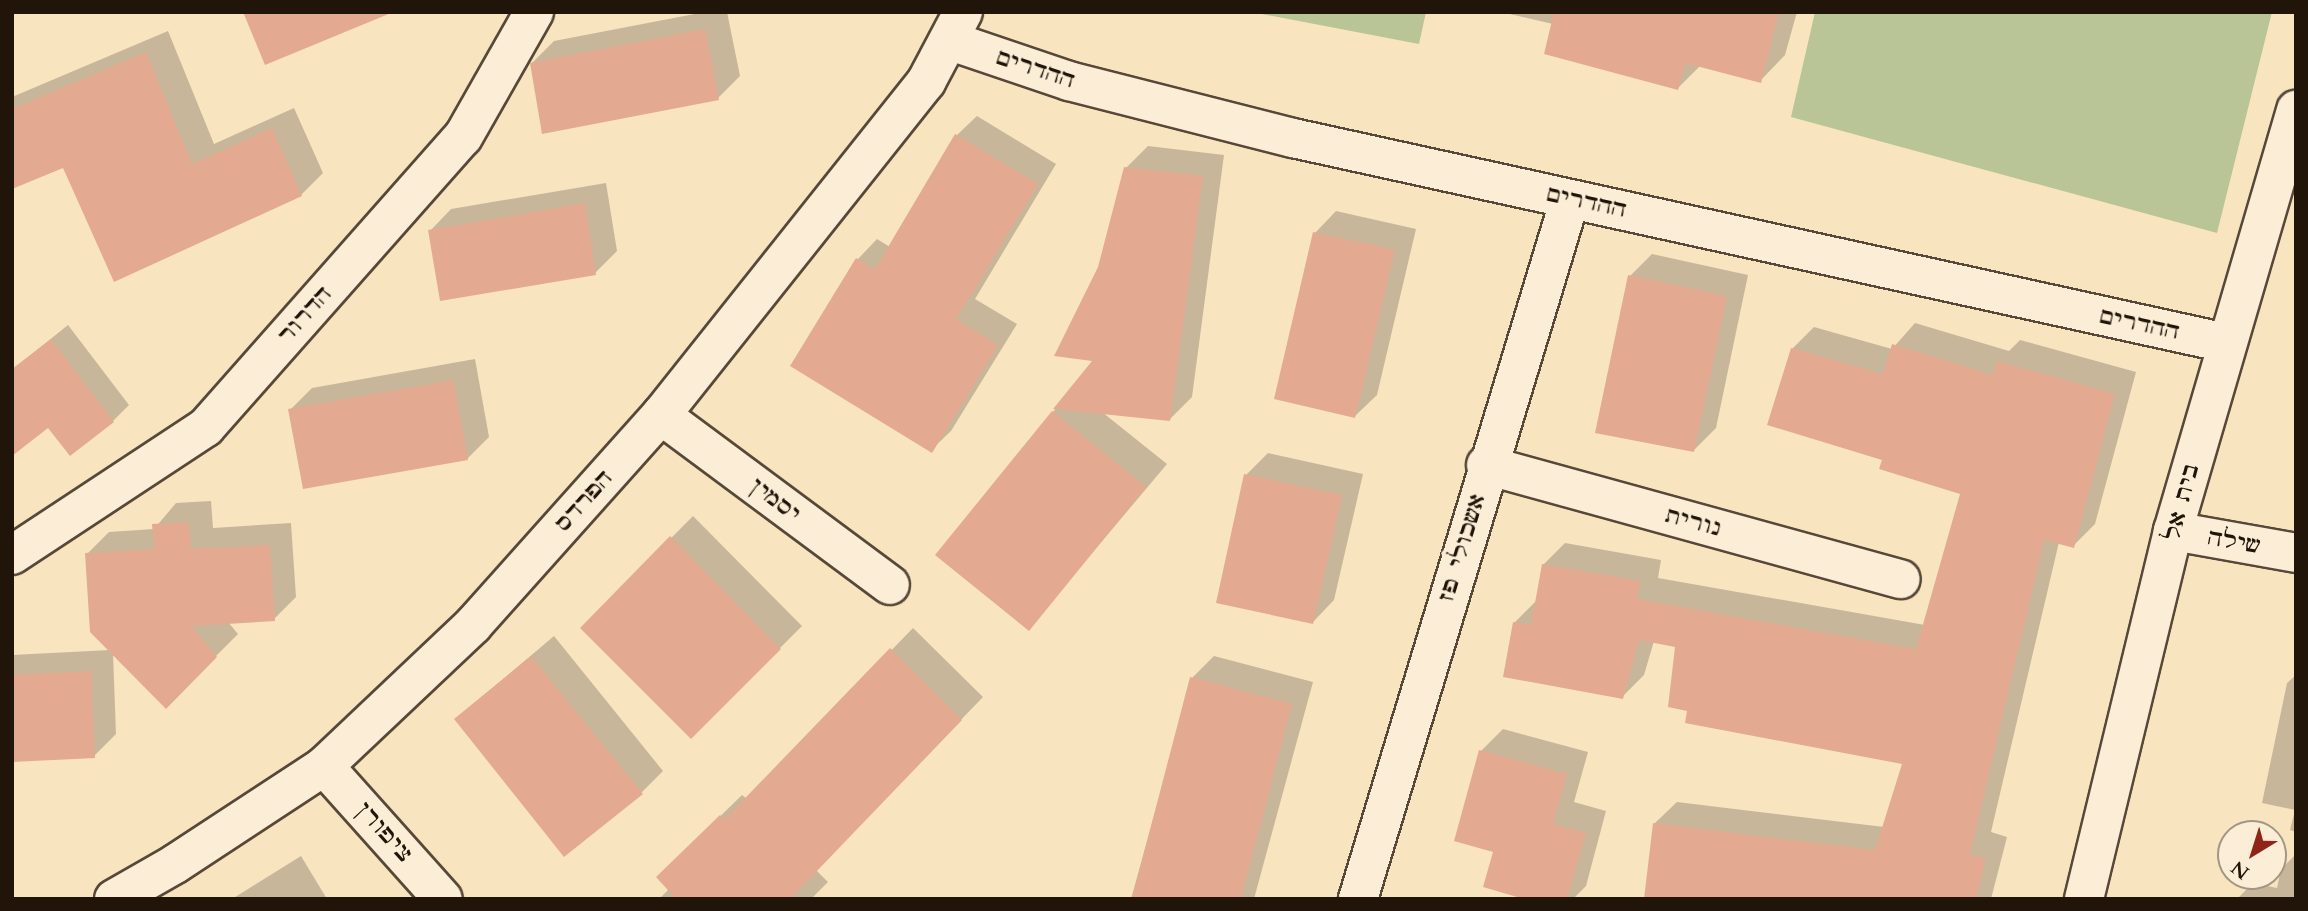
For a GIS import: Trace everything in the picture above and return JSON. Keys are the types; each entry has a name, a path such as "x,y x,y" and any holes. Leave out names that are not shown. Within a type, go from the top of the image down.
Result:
{"street":[{"name":"הדרור","path":"12,555 206,426 463,137 534,12"},
{"name":"ההדרים","path":"957,26 1095,88 1293,138 2226,343"},
{"name":"הפרדס","path":"114,899 175,864 324,766 473,625 661,415 926,82 957,26"},
{"name":"בית אל","path":"2084,899 2173,531 2296,110"},
{"name":"אשכולי פז","path":"1357,899 1486,465 1570,199"},
{"name":"יסמין","path":"661,415 890,585"},
{"name":"נורית","path":"1486,465 1901,579"},
{"name":"שילה","path":"2173,531 2296,553"},
{"name":"ציפורן","path":"324,766 443,899"}],"green space":[{"path":"1251,12 1426,12 1419,44"},
{"path":"1815,12 2272,12 2217,233 1791,117"}],"building":[{"path":"243,12 391,12 391,13 265,65"},
{"path":"1554,12 1779,12 1761,83 1685,63 1678,90 1544,54"},
{"path":"705,29 719,100 542,134 530,63"},
{"path":"146,52 192,164 272,128 302,196 114,282 63,168 12,189 12,109"},
{"path":"955,134 1038,184 956,319 998,345 932,453 790,366 856,258 875,269"},
{"path":"1124,167 1203,176 1170,421 1053,409 1092,361 1054,356 1098,267"},
{"path":"585,203 596,275 440,301 428,230"},
{"path":"1313,232 1395,250 1355,418 1274,399"},
{"path":"1628,275 1727,296 1694,452 1595,433"},
{"path":"51,339 114,422 70,456 48,428 12,456 12,369"},
{"path":"1892,344 1993,375 1997,361 2115,394 2074,548 2044,540 1970,854 1986,859 1976,899 1644,899 1653,823 1875,850 1902,764 1685,723 1687,711 1668,707 1675,647 1639,640 1623,699 1503,677 1513,622 1531,625 1542,564 1640,581 1637,599 1916,649 1960,494 1879,469 1882,460 1767,425 1791,348 1883,374"},
{"path":"453,380 468,460 303,489 288,409"},
{"path":"1052,411 1146,487 1029,631 935,555"},
{"path":"1244,474 1342,495 1313,624 1216,603"},
{"path":"189,522 191,549 270,545 275,621 192,626 217,657 166,709 90,632 85,553 154,549 152,524"},
{"path":"670,536 781,649 691,739 580,628"},
{"path":"890,648 962,720 790,899 676,899 656,877 720,815 724,820"},
{"path":"531,656 643,794 564,857 454,719"},
{"path":"91,671 95,758 12,762 12,675"},
{"path":"1190,677 1292,704 1241,899 1132,899"},
{"path":"1479,750 1567,774 1553,824 1586,833 1567,899 1524,899 1483,887 1493,852 1454,841"}]}
